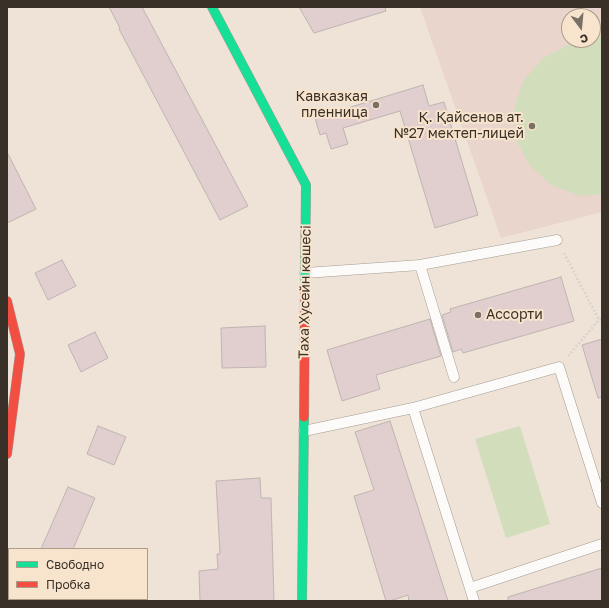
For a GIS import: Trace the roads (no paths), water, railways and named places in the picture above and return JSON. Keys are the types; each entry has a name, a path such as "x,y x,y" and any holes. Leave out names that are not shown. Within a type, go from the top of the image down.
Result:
{"street":[{"name":"Таха Хусейн көшесі","path":"212,7 306,184 302,601"},
{"path":"7,300 20,354 10,406 7,454"}],"lane":[{"path":"305,273 420,265 557,240"},
{"path":"420,265 454,377"},
{"path":"304,432 413,408 560,367 602,503"},
{"path":"413,408 474,601"},
{"path":"470,588 602,544"}],"place":[{"name":"Кавказкая пленница","path":"376,105"},
{"name":"Қ. Қайсенов ат. №27 мектеп-лицей","path":"532,126"},
{"name":"Ассорти","path":"478,315"}]}
